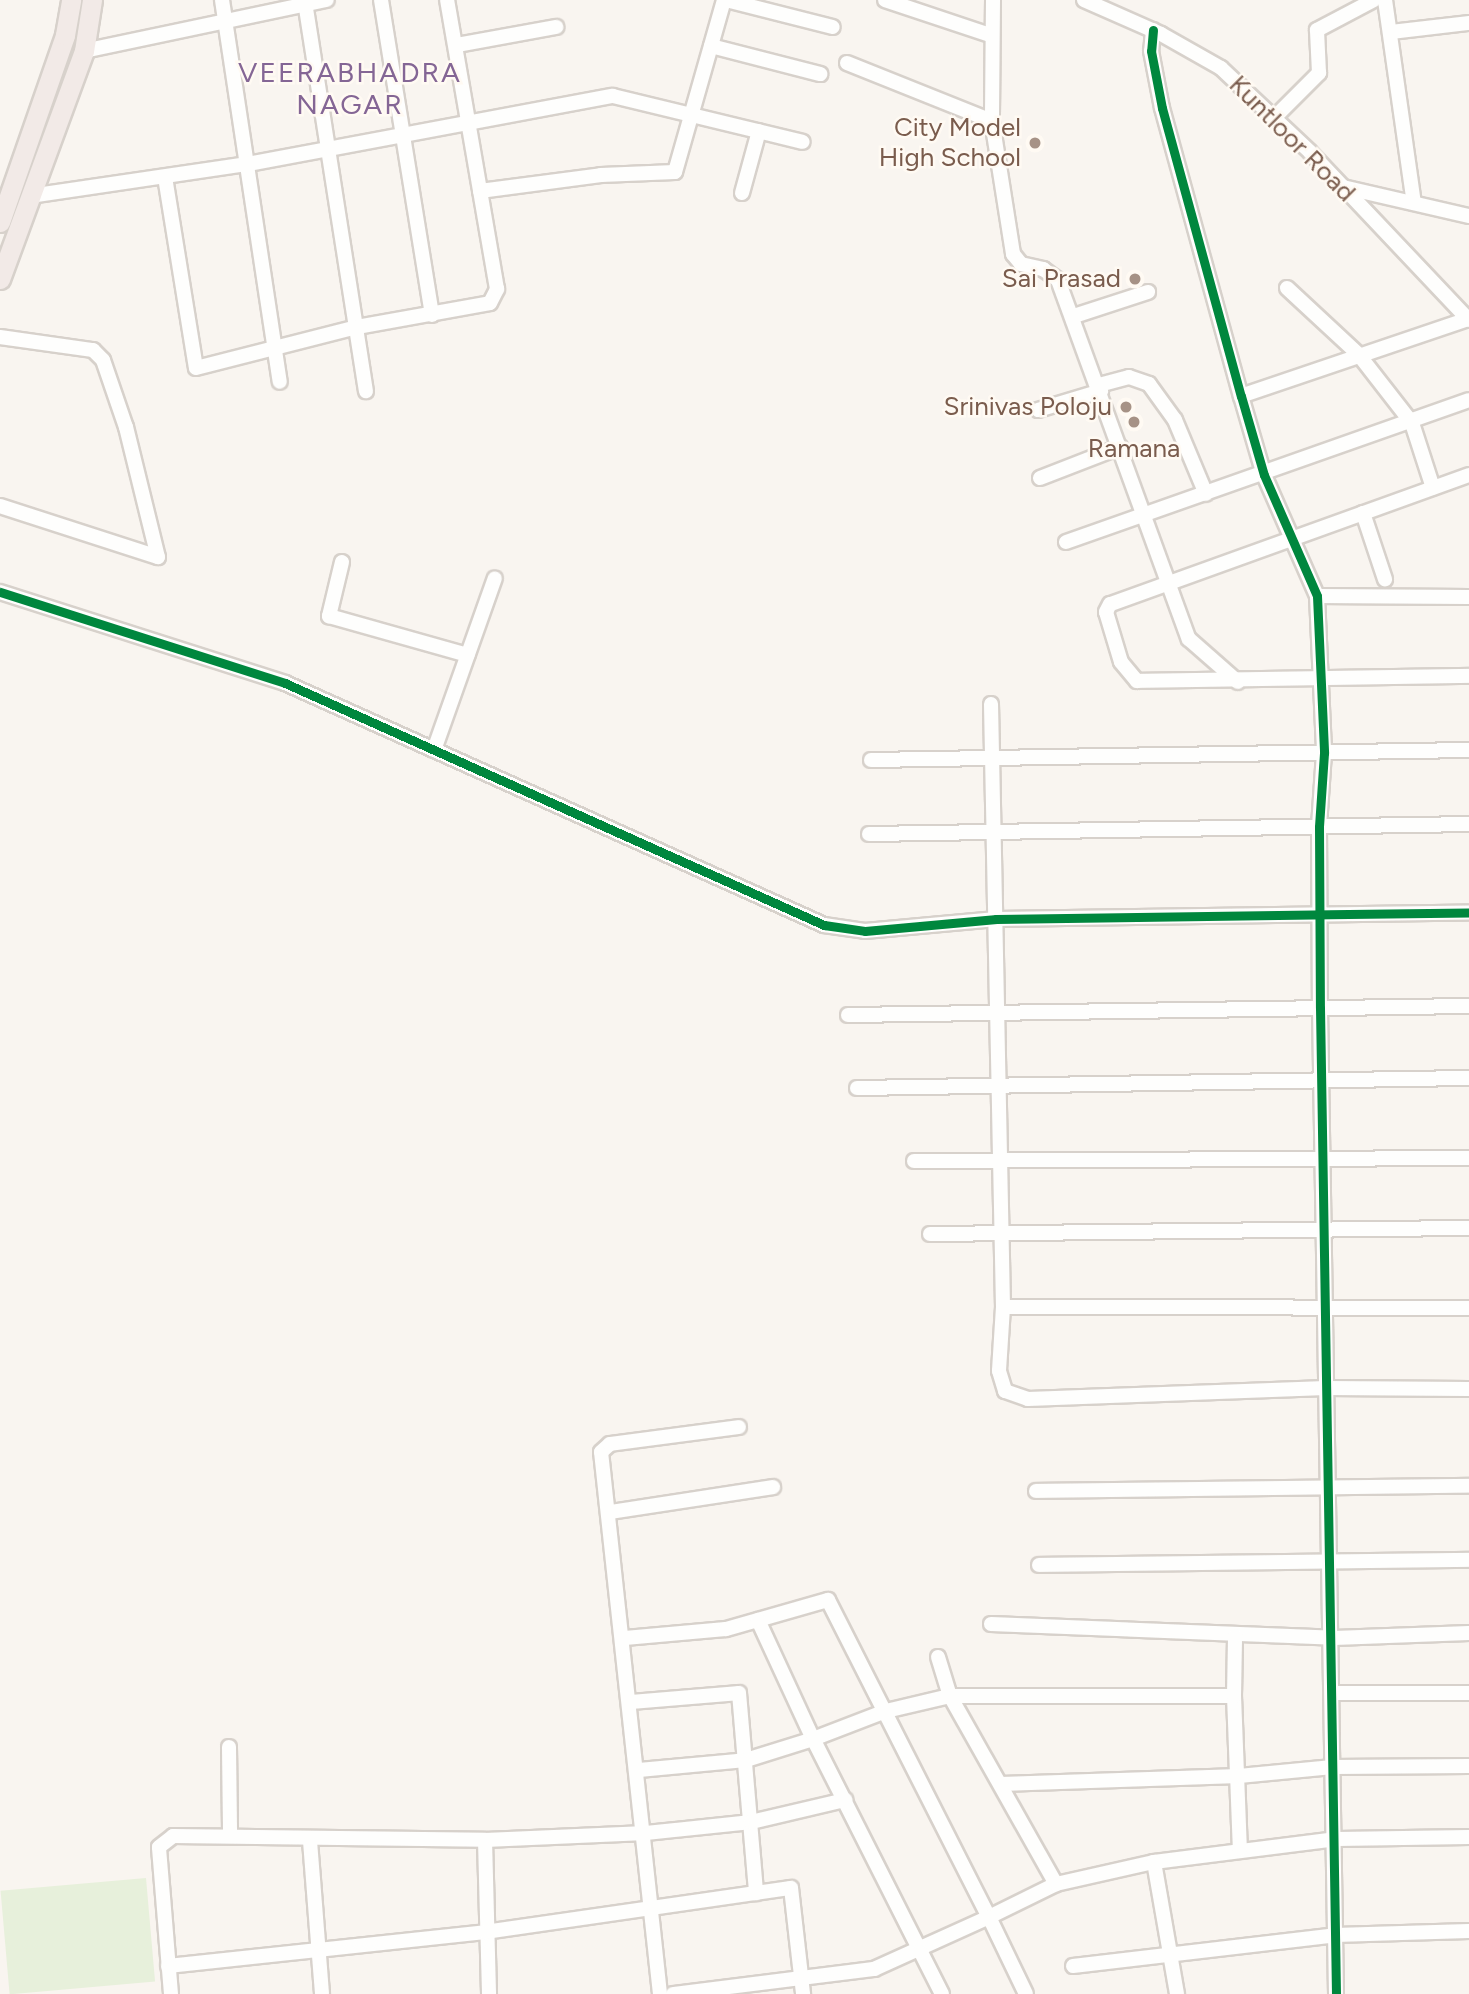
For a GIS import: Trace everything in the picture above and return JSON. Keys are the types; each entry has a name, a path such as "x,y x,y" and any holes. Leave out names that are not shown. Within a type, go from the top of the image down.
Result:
{"highway":[{"path":"0,222 65,35 71,0"},
{"path":"0,279 84,51 92,0"}],"street":[{"path":"222,0 281,382"},
{"path":"84,51 225,18 326,0"},
{"path":"381,0 432,315"},
{"path":"165,177 196,368 276,350 357,327 484,306 496,296 457,45 447,0"},
{"path":"480,191 601,176 668,175 678,166 690,115 725,0 833,27"},
{"path":"885,0 990,35"},
{"path":"993,0 990,35 992,121 1013,254 1021,264 1051,272 1074,316 1189,639 1238,682"},
{"name":"Kuntloor Road","path":"1084,0 1153,30 1221,68 1342,187 1469,320"},
{"path":"1274,118 1319,73 1317,30 1374,0"},
{"path":"1385,0 1414,203"},
{"path":"305,2 366,391"},
{"path":"1391,33 1469,23"},
{"path":"457,45 556,27"},
{"path":"1153,30 1151,51 1162,108 1241,396 1264,475 1317,596 1324,753 1319,827 1320,1008 1325,1156 1328,1562 1334,1638 1332,1693 1337,1839 1336,1994"},
{"path":"711,46 820,74"},
{"path":"847,63 992,121"},
{"path":"30,196 330,150 612,96 803,142"},
{"path":"742,193 759,131"},
{"path":"1342,187 1469,216"},
{"path":"1287,288 1359,355 1412,423 1433,488"},
{"path":"1074,316 1148,292"},
{"path":"1241,396 1469,320"},
{"path":"0,337 93,350 103,360 126,427 158,557 0,506"},
{"path":"1038,410 1129,377 1149,384 1175,420 1206,494"},
{"path":"1066,542 1412,423 1469,400"},
{"path":"1041,478 1121,447"},
{"path":"1469,475 1108,607 1107,619 1128,673 1137,681 1238,682 1469,676"},
{"path":"1363,513 1385,579"},
{"path":"342,562 329,616 468,654"},
{"path":"434,750 495,578"},
{"path":"0,592 285,684 824,925 865,931 996,919 1469,912"},
{"path":"1317,596 1469,597"},
{"path":"991,704 1003,1307 1000,1380 1014,1397 1326,1388 1469,1389"},
{"path":"871,760 1469,750"},
{"path":"869,834 1469,824"},
{"path":"848,1015 1469,1006"},
{"path":"858,1088 1469,1078"},
{"path":"914,1161 1001,1163 1325,1156 1469,1158"},
{"path":"930,1234 1469,1228"},
{"path":"1003,1307 1469,1308"},
{"path":"660,1994 646,1833 604,1446 739,1427"},
{"path":"1036,1491 1469,1486"},
{"path":"610,1512 773,1487"},
{"path":"1039,1566 1469,1560"},
{"path":"625,1638 726,1629 828,1600 1026,1994"},
{"path":"758,1620 813,1739 942,1994"},
{"path":"991,1624 1334,1638 1469,1633"},
{"path":"1235,1636 1234,1696 1240,1849"},
{"path":"938,1657 950,1696 1056,1884"},
{"path":"632,1702 739,1693 756,1893"},
{"path":"1332,1693 1469,1693"},
{"path":"639,1770 746,1760 813,1739 886,1711 950,1696 1234,1696"},
{"path":"229,1747 230,1835"},
{"path":"1001,1784 1239,1776 1333,1767 1469,1766"},
{"path":"171,1994 159,1847 173,1836 230,1835 310,1841 485,1840 646,1833 751,1822 845,1800"},
{"path":"673,1994 874,1969 1056,1884 1154,1862 1240,1849 1337,1839 1469,1837"},
{"path":"485,1840 485,1932 489,1994"},
{"path":"310,1841 322,1994"},
{"path":"1154,1862 1177,1994"},
{"path":"168,1966 317,1947 485,1932 791,1888 803,1994"},
{"path":"1073,1966 1335,1935 1469,1930"}],"green space":[{"path":"146,1878 155,1982 10,1994 1,1891"}],"cycle path":[{"path":"1153,30 1151,51 1162,108 1241,396 1264,475 1317,596 1324,753 1319,827 1320,1008 1336,1994"},
{"path":"0,592 285,683 824,925 865,931 996,919 1469,912"}],"place":[{"name":"City Model High School","path":"1035,143"},
{"name":"Sai Prasad","path":"1135,279"},
{"name":"Srinivas Poloju","path":"1126,407"},
{"name":"Ramana","path":"1134,422"}],"district":[{"name":"VEERABHADRA NAGAR","path":"350,88"}]}
